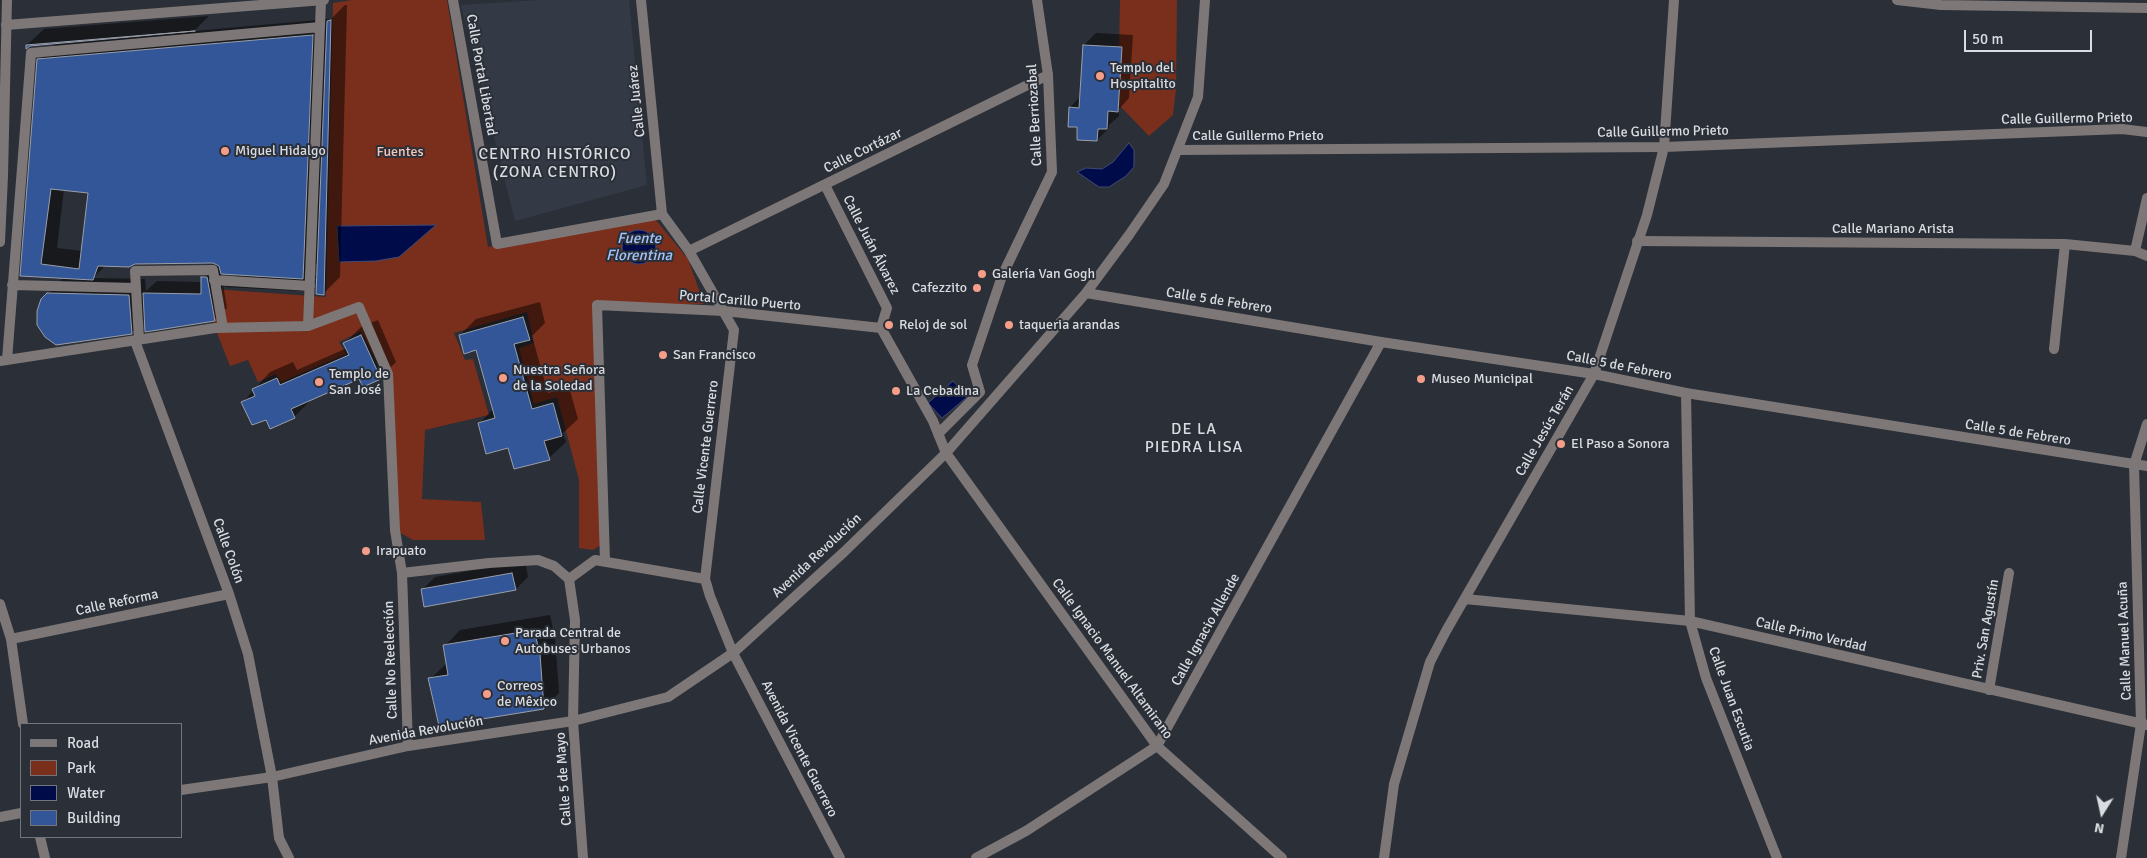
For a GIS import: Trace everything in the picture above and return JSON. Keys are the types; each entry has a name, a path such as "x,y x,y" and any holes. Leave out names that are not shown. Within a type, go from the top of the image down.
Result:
{"street":[{"path":"0,242 3,25 7,0"},
{"path":"3,25 322,0 308,326 223,328 3,361 12,285 31,53 320,27"},
{"name":"Calle Portal Libertad","path":"453,0 497,244 662,214"},
{"name":"Calle Juárez","path":"641,0 662,214"},
{"name":"Calle Berriozabal","path":"938,434 980,392 972,365 1002,276 1052,172 1048,75 1037,0"},
{"name":"Avenida Revolución","path":"182,790 272,777 408,746 573,721 668,696 734,653 844,552 946,453 1086,293 1129,235 1164,184 1198,98 1205,0"},
{"name":"Calle Jesús Terán","path":"1384,858 1394,784 1430,662 1464,599 1594,374 1647,215 1664,147 1674,0"},
{"path":"1897,0 1942,3 2147,8"},
{"name":"Calle Cortázar","path":"689,251 1048,75"},
{"name":"Calle Guillermo Prieto","path":"1178,150 1664,147 2122,129 2147,132"},
{"name":"Calle Juán Álvarez","path":"825,185 887,308 881,328"},
{"path":"2135,252 2147,198"},
{"path":"662,214 689,251"},
{"name":"Calle Mariano Arista","path":"1637,241 2065,244 2135,252 2147,256"},
{"path":"2054,349 2065,244"},
{"name":"Calle Vicente Guerrero","path":"689,251 734,330 705,579 710,596 734,653"},
{"path":"12,285 136,288 135,271 213,270 223,328"},
{"path":"214,280 310,286"},
{"name":"Calle Colón","path":"136,288 137,341 229,594 248,654 272,777 280,838 289,858"},
{"name":"Calle 5 de Febrero","path":"1086,293 1381,342 1594,374 1686,393 2147,466"},
{"name":"Portal Carillo Puerto","path":"605,561 597,305 724,311 881,328"},
{"name":"Calle No Reelección","path":"308,326 359,308 388,374 395,530 402,573 408,746"},
{"path":"881,328 933,421 946,453"},
{"name":"Calle Ignacio Allende","path":"976,858 1026,831 1157,746 1381,342"},
{"name":"Calle Juan Escutia","path":"1686,393 1690,621 1706,678 1777,858"},
{"name":"Calle Manuel Acuña","path":"2120,858 2144,725 2134,465 2147,424"},
{"name":"Calle Ignacio Manuel Altamirano","path":"946,453 1157,746 1282,858"},
{"path":"402,573 489,563 538,560 554,566 569,579 595,560 705,579"},
{"name":"Priv. San Agustín","path":"1989,690 2009,573"},
{"name":"Calle 5 de Mayo","path":"569,579 576,639 573,721 583,858"},
{"name":"Calle Reforma","path":"11,639 229,594"},
{"name":"Calle Primo Verdad","path":"1464,599 1690,621 2144,725"},
{"path":"0,604 11,639 23,723"},
{"name":"Avenida Vicente Guerrero","path":"734,653 840,858"},
{"path":"0,817 20,813"},
{"path":"40,838 45,858"}],"shaded area":[{"path":"539,0 629,0 647,185 515,221 461,5"}],"green space":[{"name":"Fuentes","path":"352,0 447,0 488,247 655,219 688,259 704,304 597,306 601,545 593,550 579,548 579,480 557,397 534,404 519,348 534,343 527,312 454,333 465,360 473,359 489,415 425,430 422,499 481,502 485,540 413,540 395,530 386,379 361,331 339,342 346,354 281,382 276,374 258,382 248,360 230,366 215,328 213,289 326,297 333,3","holes":["435,225 399,257 339,261 337,226","635,230 640,230 654,256 645,263 633,263 628,260 622,251 626,236"]},
{"path":"1120,0 1177,0 1176,89 1173,115 1149,136 1118,104"}],"water":[{"path":"1129,143 1134,150 1134,167 1126,176 1109,187 1099,187 1077,172 1086,168 1102,169 1113,162"},
{"path":"436,225 399,257 376,261 339,262 337,226"},
{"name":"Fuente Florentina","path":"639,230 651,235 656,247 651,259 639,264 627,259 622,247 627,235"},
{"path":"953,381 967,397 942,418 928,403"}],"building":[{"path":"331,20 324,295 316,294 327,21"},
{"path":"195,31 30,46 26,49 26,45"},
{"path":"313,35 303,279 221,274 219,266 213,263 135,264 129,267 98,266 93,280 20,276 37,59","holes":["51,189 88,193 79,269 41,264"]},
{"name":"Templo del Hospitalito","path":"1083,45 1122,47 1118,112 1108,111 1107,129 1098,129 1097,141 1077,140 1077,127 1068,127 1069,107 1079,108"},
{"path":"201,277 207,277 215,321 145,332 143,293 201,294"},
{"path":"47,293 129,295 132,334 56,345 45,337 37,325 37,311 41,299"},
{"name":"Nuestra Señora de la Soledad","path":"523,317 530,340 514,344 532,409 553,403 562,436 544,441 550,460 514,469 508,448 486,454 478,423 495,418 476,350 464,354 459,335"},
{"name":"Templo de San José","path":"361,335 381,379 363,387 359,379 291,409 295,418 270,429 266,420 252,425 241,402 255,396 252,389 277,378 280,385 349,355 343,343"},
{"path":"512,573 516,590 424,607 421,589"},
{"name":"Correos de Mêxico","path":"534,630 540,654 544,709 439,726 428,678 448,675 443,645"}],"place":[{"name":"Templo del Hospitalito","path":"1100,76"},
{"name":"Miguel Hidalgo","path":"225,151"},
{"name":"Galería Van Gogh","path":"982,274"},
{"name":"Cafezzito","path":"977,288"},
{"name":"Reloj de sol","path":"889,325"},
{"name":"taqueria arandas","path":"1009,325"},
{"name":"San Francisco","path":"663,355"},
{"name":"Nuestra Señora de la Soledad","path":"503,378"},
{"name":"Museo Municipal","path":"1421,379"},
{"name":"Templo de San José","path":"319,382"},
{"name":"La Cebadina","path":"896,391"},
{"name":"El Paso a Sonora","path":"1561,444"},
{"name":"Irapuato","path":"366,551"},
{"name":"Parada Central de Autobuses Urbanos","path":"505,641"},
{"name":"Correos de Mêxico","path":"487,694"}],"district":[{"name":"CENTRO HISTÓRICO (ZONA CENTRO)","path":"555,164"},
{"name":"DE LA PIEDRA LISA","path":"1194,439"}]}
